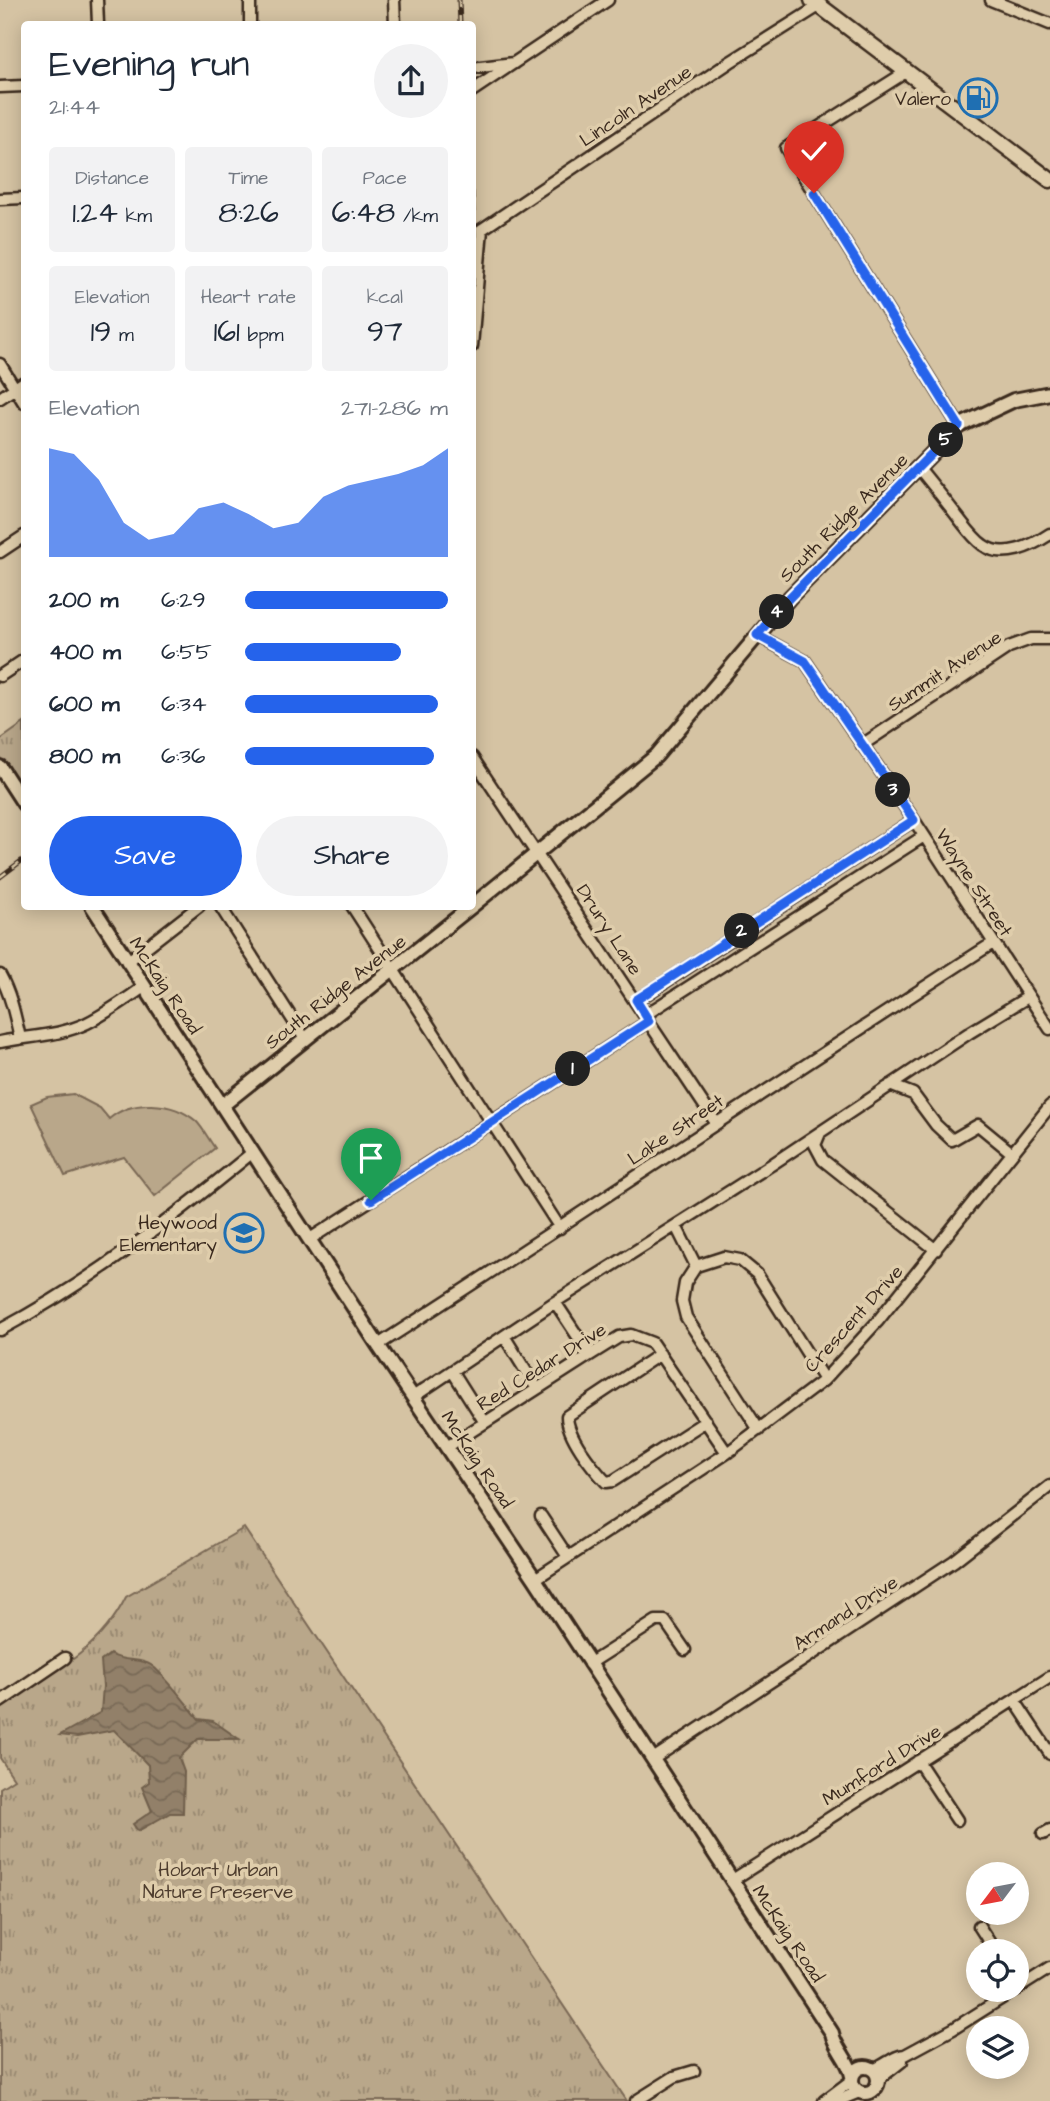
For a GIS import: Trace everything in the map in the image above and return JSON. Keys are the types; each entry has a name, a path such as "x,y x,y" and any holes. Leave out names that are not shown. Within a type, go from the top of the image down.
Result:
{"main road":[{"path":"816,3 1050,180"}],"street":[{"path":"97,0 98,21"},
{"path":"250,0 250,21"},
{"path":"394,0 395,21"},
{"path":"476,89 608,0"},
{"path":"991,0 1050,24"},
{"name":"Lincoln Avenue","path":"476,233 816,3"},
{"path":"476,68 517,63"},
{"path":"906,72 786,148 959,426"},
{"path":"0,87 21,86"},
{"path":"0,198 21,198"},
{"path":"476,299 482,229"},
{"path":"0,364 21,398"},
{"path":"0,398 21,384"},
{"name":"South Ridge Avenue","path":"476,903 656,756 790,597 959,426 1014,400 1050,393"},
{"path":"919,468 972,535 985,547 999,551 1015,551 1035,544 1050,534"},
{"path":"0,552 21,538"},
{"name":"Wayne Street","path":"757,635 805,661 914,820 1050,1029"},
{"name":"Summit Avenue","path":"862,745 1009,647 1031,639 1050,639"},
{"path":"0,676 21,662"},
{"name":"Drury Lane","path":"476,763 716,1122"},
{"path":"0,767 21,799"},
{"path":"636,1000 914,820"},
{"path":"310,1239 924,836"},
{"name":"McKaig Road","path":"94,910 377,1345 535,1579 832,2033 859,2088"},
{"path":"127,962 195,910"},
{"path":"223,910 305,1039"},
{"path":"355,910 560,1228"},
{"name":"South Ridge Avenue","path":"223,1105 467,910"},
{"name":"Lake Street","path":"377,1345 993,943"},
{"path":"0,975 15,1011 20,1038"},
{"path":"0,1042 56,1033 89,1022 144,987"},
{"path":"413,1397 555,1301 676,1226 1028,997"},
{"path":"890,1085 913,1094 936,1125 952,1140 978,1125 1012,1153"},
{"name":"Crescent Drive","path":"535,1579 727,1453 824,1380 877,1322 1050,1106"},
{"path":"820,1132 815,1145 823,1160 936,1250"},
{"path":"0,1330 43,1307 115,1261 253,1152"},
{"path":"676,1226 696,1266"},
{"path":"759,1430 686,1317 682,1301 685,1283 696,1266 724,1257 740,1260 757,1274 824,1380"},
{"path":"555,1301 590,1354"},
{"name":"Red Cedar Drive","path":"447,1447 590,1354 619,1337 631,1335 652,1343 727,1453"},
{"path":"504,1336 537,1389"},
{"path":"660,1354 567,1416 569,1431 590,1462 606,1482 613,1481 706,1421"},
{"path":"453,1372 484,1421"},
{"name":"Armand Drive","path":"653,1759 954,1562 1050,1486"},
{"path":"541,1516 568,1557"},
{"path":"589,1664 656,1621 665,1621 685,1650"},
{"path":"0,1702 65,1658"},
{"name":"Mumford Drive","path":"731,1881 1050,1678"},
{"path":"1014,1701 1050,1754"},
{"path":"918,1761 957,1820"},
{"path":"979,1926 987,1939"},
{"path":"1029,1981 1050,1968"},
{"path":"859,2088 858,2069 874,2075 904,2060 905,2055 995,2002"},
{"name":"McKaig Road","path":"832,2033 837,2035 874,2075 880,2101"},
{"path":"636,2101 674,2077 694,2071"},
{"path":"824,2101 859,2088 870,2092 874,2075"},
{"path":"837,2101 859,2088"}],"green space":[{"path":"21,725 21,798 0,766 0,740"},
{"path":"73,1094 100,1108 109,1119 129,1108 140,1106 176,1109 196,1121 215,1148 155,1196 124,1157 65,1176 31,1104 47,1097"},
{"name":"Hobart Urban Nature Preserve","path":"244,1528 627,2101 0,2101 0,1788 14,1779 0,1758 0,1704 72,1660 88,1647 115,1616 126,1597"}],"water":[{"path":"110,1654 151,1665 199,1719 213,1721 239,1739 198,1739 179,1758 184,1772 183,1813 170,1813 138,1831 133,1824 152,1811 142,1787 149,1782 148,1765 114,1730 77,1737 60,1735 101,1712 101,1661"}],"railway":[{"path":"459,0 460,21"},
{"path":"0,877 21,861"}],"place":[{"name":"Valero","path":"978,98"},
{"name":"Heywood Elementary","path":"244,1233"}],"route":[{"path":"371,1200 649,1021 636,1000 914,820 805,661 757,635 790,597 959,426 814,193"}]}
